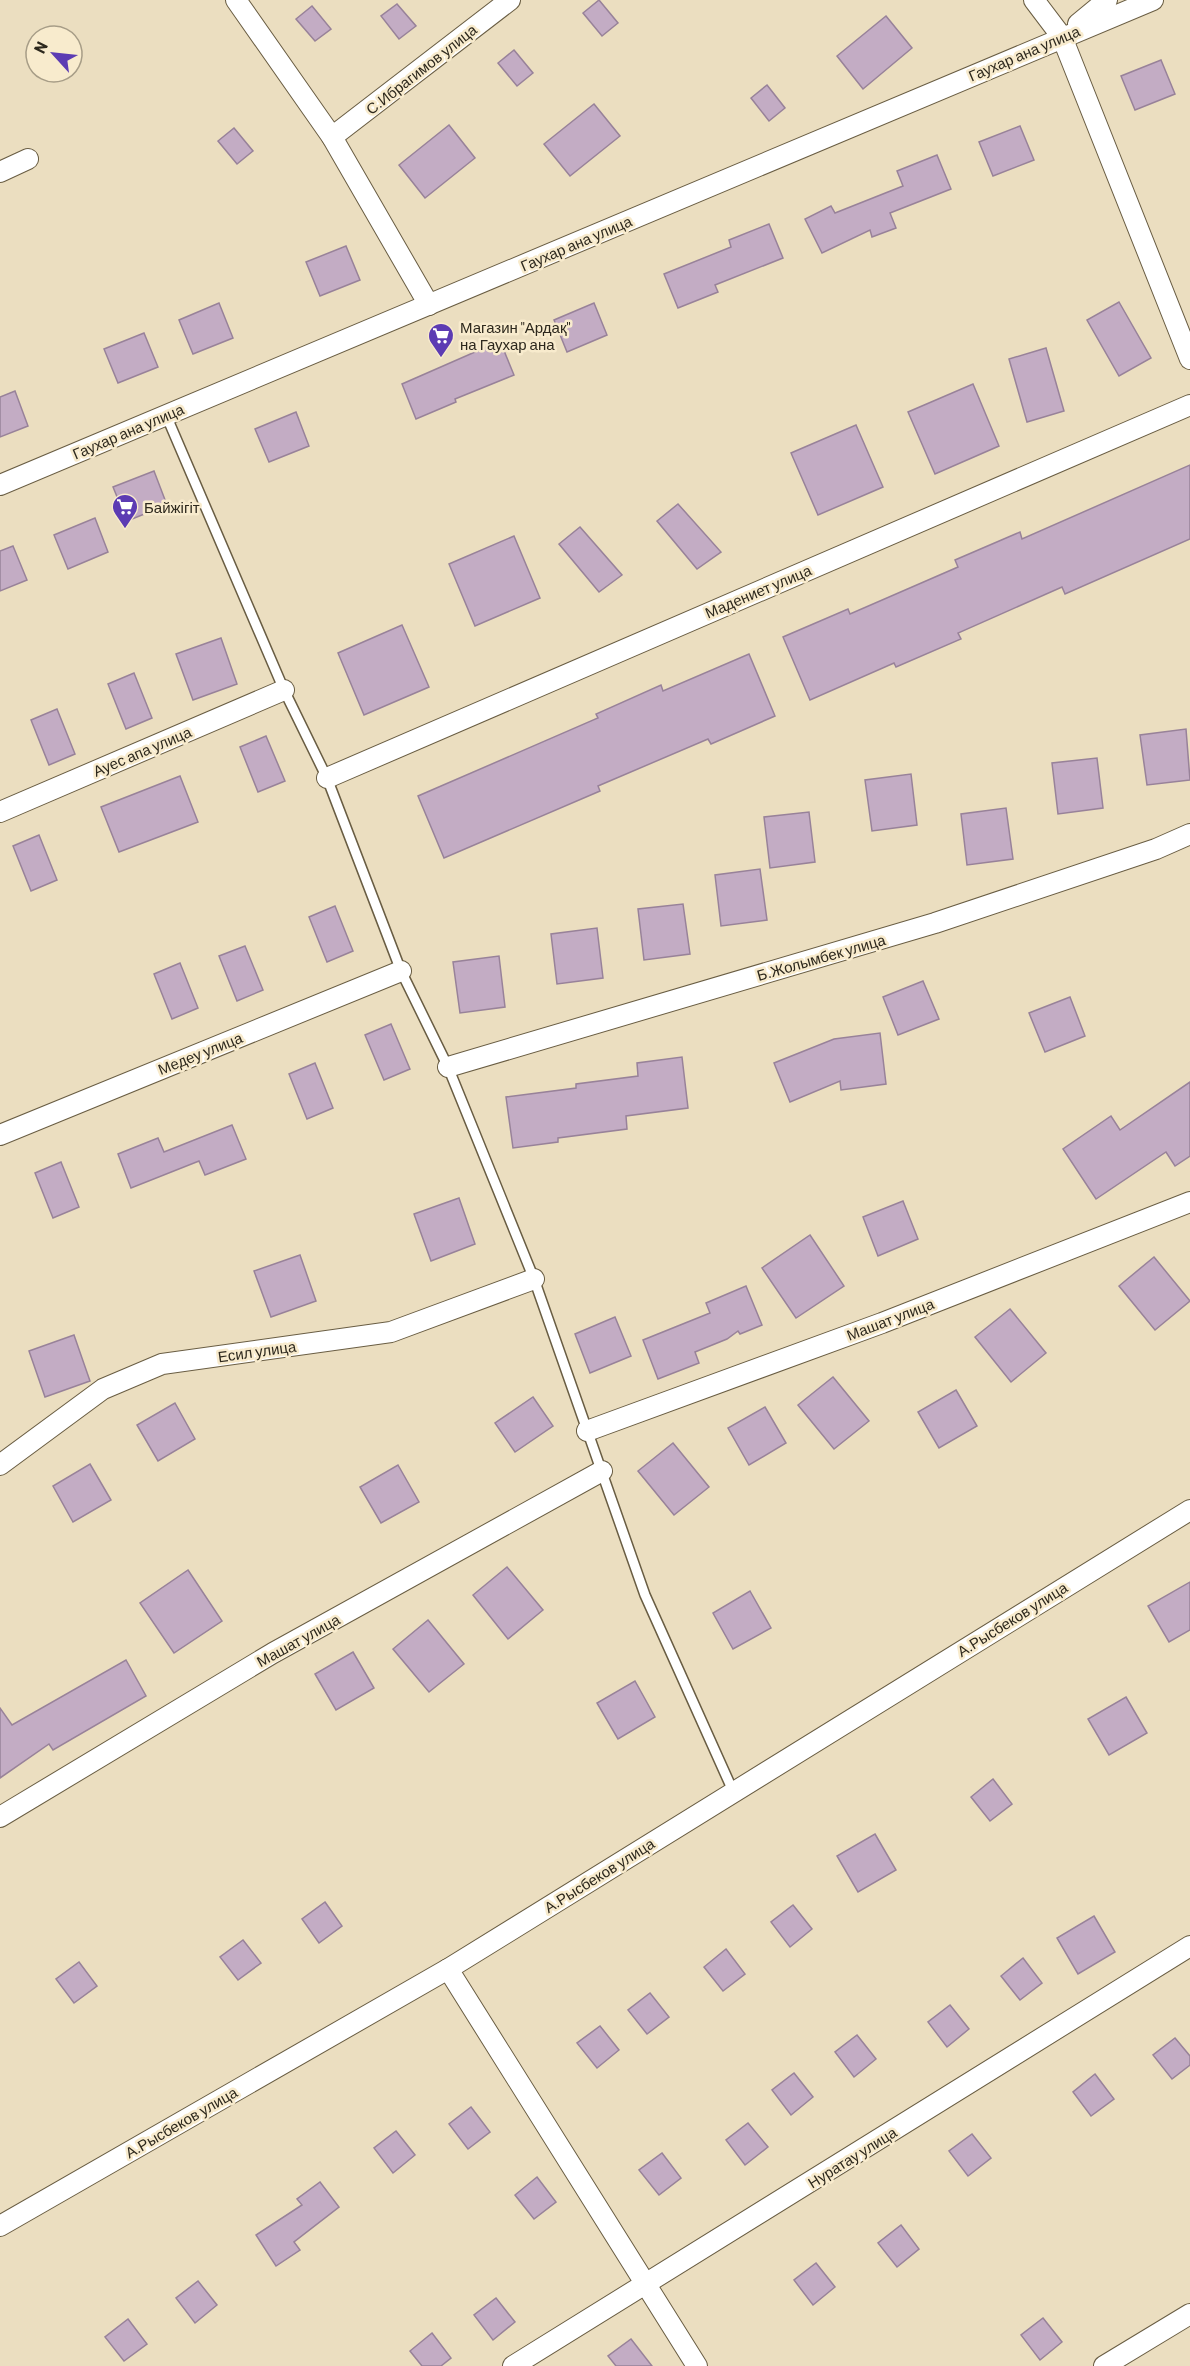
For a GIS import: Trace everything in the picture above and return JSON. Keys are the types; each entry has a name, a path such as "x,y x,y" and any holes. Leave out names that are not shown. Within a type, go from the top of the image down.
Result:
{"street":[{"path":"236,0 332,137 429,305"},
{"name":"С.Ибрагимов улица","path":"332,137 510,0"},
{"path":"1034,0 1062,37 1190,359"},
{"path":"1062,37 1107,0"},
{"name":"Гаухар ана улица","path":"0,486 1153,0"},
{"path":"0,172 28,159"},
{"name":"Мадениет улица","path":"327,778 1190,405"},
{"name":"Ауес апа улица","path":"0,812 284,690"},
{"name":"Б.Жолымбек улица","path":"448,1067 935,923 1156,849 1190,834"},
{"name":"Медеу улица","path":"0,1135 401,971"},
{"name":"Машат улица","path":"587,1431 882,1323 1190,1202"},
{"name":"Есил улица","path":"0,1465 103,1389 162,1364 391,1332 534,1279"},
{"name":"Машат улица","path":"0,1817 273,1653 602,1471"},
{"name":"А.Рысбеков улица","path":"0,2226 448,1969 1190,1510"},
{"name":"Нуратау улица","path":"513,2366 1190,1946"},
{"path":"448,1969 697,2366"},
{"path":"1104,2366 1190,2314"}],"lane":[{"path":"166,415 284,690 327,778 401,971 448,1067 534,1279 645,1595 733,1791"}],"building":[{"path":"599,0 618,23 602,36 583,13"},
{"path":"397,4 416,26 399,39 381,16"},
{"path":"312,6 331,29 315,41 296,19"},
{"path":"886,16 912,48 863,89 837,56"},
{"path":"514,50 533,73 517,86 498,63"},
{"path":"1161,60 1175,94 1135,110 1121,76"},
{"path":"767,85 785,108 769,121 751,98"},
{"path":"594,104 620,136 570,176 544,144"},
{"path":"449,125 475,158 425,198 399,165"},
{"path":"1020,126 1034,160 993,176 979,142"},
{"path":"234,128 253,151 237,164 218,141"},
{"path":"937,155 951,189 890,213 896,228 872,237 870,230 822,253 805,219 831,206 835,213 903,186 897,171"},
{"path":"769,224 783,258 715,285 718,292 678,308 664,274 731,247 729,240"},
{"path":"346,246 360,280 320,296 306,262"},
{"path":"1119,302 1151,358 1119,376 1087,320"},
{"path":"219,303 233,338 193,354 179,320"},
{"path":"594,303 607,335 567,352 554,320"},
{"path":"144,333 158,367 118,383 104,349"},
{"path":"500,341 514,375 455,399 456,402 416,419 402,384"},
{"path":"1046,348 1064,411 1027,422 1009,359"},
{"path":"973,384 999,446 935,474 908,412"},
{"path":"15,391 28,426 0,437 0,397"},
{"path":"296,412 309,446 269,462 255,429"},
{"path":"856,425 883,487 818,515 791,453"},
{"path":"1190,465 1190,539 1065,594 1062,587 958,633 961,639 896,667 894,663 810,700 783,637 848,609 850,614 958,567 955,560 1020,532 1022,539"},
{"path":"154,471 167,505 127,521 113,487"},
{"path":"678,504 721,552 697,569 657,521"},
{"path":"95,518 108,552 68,569 54,535"},
{"path":"580,527 622,575 599,592 559,544"},
{"path":"514,536 540,598 475,626 449,564"},
{"path":"13,546 27,580 0,591 0,551"},
{"path":"402,625 429,687 364,715 338,653"},
{"path":"221,638 237,684 193,700 176,654"},
{"path":"749,654 775,716 711,744 708,739 598,786 600,791 444,858 418,796 598,718 596,714 661,685 663,691"},
{"path":"134,673 152,718 126,729 108,684"},
{"path":"57,709 75,754 49,765 31,720"},
{"path":"1186,729 1190,780 1147,785 1140,735"},
{"path":"266,736 285,781 258,792 240,747"},
{"path":"1097,758 1103,808 1058,814 1052,763"},
{"path":"911,774 917,825 872,831 865,780"},
{"path":"180,776 198,822 119,852 101,807"},
{"path":"1006,808 1013,859 967,865 961,814"},
{"path":"809,812 815,862 770,868 764,817"},
{"path":"39,835 57,880 31,891 13,846"},
{"path":"760,869 767,920 721,926 715,875"},
{"path":"683,904 690,954 644,960 638,909"},
{"path":"335,906 353,951 327,962 309,917"},
{"path":"597,928 603,978 557,984 551,934"},
{"path":"245,946 263,990 237,1001 219,956"},
{"path":"499,956 505,1007 460,1013 453,962"},
{"path":"180,963 198,1008 172,1019 154,974"},
{"path":"923,981 939,1019 898,1035 883,997"},
{"path":"1070,997 1085,1036 1045,1052 1029,1013"},
{"path":"391,1024 410,1069 384,1080 365,1035"},
{"path":"880,1033 886,1084 841,1090 840,1081 790,1102 774,1063 834,1039"},
{"path":"682,1057 688,1108 626,1116 627,1129 558,1138 558,1142 513,1148 506,1097 576,1088 576,1084 638,1076 637,1063"},
{"path":"315,1063 333,1108 307,1119 289,1074"},
{"path":"1190,1082 1190,1156 1175,1166 1166,1152 1096,1199 1063,1149 1111,1116 1120,1130"},
{"path":"232,1125 246,1159 205,1175 199,1161 131,1188 118,1154 158,1138 164,1152"},
{"path":"61,1162 79,1207 53,1218 35,1173"},
{"path":"459,1198 475,1244 431,1261 414,1214"},
{"path":"903,1201 918,1239 878,1256 863,1217"},
{"path":"810,1235 844,1286 796,1318 762,1268"},
{"path":"300,1255 316,1301 271,1317 254,1271"},
{"path":"1154,1257 1190,1301 1155,1330 1119,1286"},
{"path":"746,1286 762,1325 740,1334 738,1331 727,1339 695,1352 699,1363 658,1379 643,1340 710,1313 706,1303"},
{"path":"1010,1309 1046,1353 1011,1382 975,1337"},
{"path":"615,1317 631,1356 590,1373 575,1334"},
{"path":"74,1335 90,1381 45,1397 29,1351"},
{"path":"833,1377 869,1421 834,1449 798,1405"},
{"path":"956,1390 977,1426 939,1448 918,1412"},
{"path":"533,1397 553,1426 515,1452 495,1423"},
{"path":"175,1403 195,1439 158,1461 137,1425"},
{"path":"765,1407 786,1443 749,1465 728,1428"},
{"path":"673,1443 709,1487 674,1515 638,1471"},
{"path":"90,1464 111,1500 73,1522 53,1486"},
{"path":"398,1465 419,1502 381,1523 360,1487"},
{"path":"507,1567 543,1610 508,1639 473,1595"},
{"path":"188,1570 222,1621 174,1653 140,1603"},
{"path":"1190,1582 1190,1630 1169,1642 1148,1606"},
{"path":"750,1591 771,1628 733,1649 713,1613"},
{"path":"428,1620 464,1664 429,1692 393,1649"},
{"path":"353,1652 374,1688 336,1710 315,1674"},
{"path":"126,1660 146,1696 53,1750 49,1744 0,1778 0,1708 12,1725"},
{"path":"635,1681 655,1717 618,1739 597,1703"},
{"path":"1126,1697 1147,1733 1109,1755 1088,1719"},
{"path":"993,1779 1012,1804 990,1821 971,1797"},
{"path":"875,1834 896,1870 858,1892 837,1856"},
{"path":"325,1902 342,1926 319,1943 302,1919"},
{"path":"793,1905 812,1929 790,1947 771,1922"},
{"path":"1094,1916 1115,1952 1078,1974 1057,1938"},
{"path":"243,1940 261,1963 238,1980 220,1957"},
{"path":"726,1949 745,1974 723,1991 704,1967"},
{"path":"1023,1958 1042,1983 1020,2000 1001,1976"},
{"path":"79,1962 97,1986 74,2003 56,1979"},
{"path":"650,1993 669,2017 647,2034 628,2010"},
{"path":"950,2005 969,2029 947,2047 928,2022"},
{"path":"600,2026 619,2050 597,2068 577,2043"},
{"path":"857,2035 876,2059 854,2077 835,2052"},
{"path":"1175,2038 1190,2056 1190,2065 1172,2079 1153,2055"},
{"path":"794,2073 813,2097 791,2115 772,2090"},
{"path":"1095,2074 1114,2099 1091,2116 1073,2092"},
{"path":"471,2107 490,2132 468,2149 449,2124"},
{"path":"748,2123 768,2147 745,2165 726,2140"},
{"path":"396,2131 415,2155 393,2173 374,2148"},
{"path":"972,2134 991,2158 968,2176 949,2151"},
{"path":"662,2153 681,2178 659,2195 639,2170"},
{"path":"537,2177 556,2202 534,2219 515,2195"},
{"path":"320,2182 339,2207 294,2242 300,2250 276,2266 256,2235 302,2205 297,2199"},
{"path":"901,2225 919,2249 897,2267 878,2243"},
{"path":"816,2263 835,2287 813,2305 794,2280"},
{"path":"198,2281 217,2305 195,2323 176,2298"},
{"path":"496,2298 515,2322 493,2340 474,2315"},
{"path":"1043,2318 1062,2342 1040,2360 1021,2335"},
{"path":"128,2319 147,2344 124,2361 105,2337"},
{"path":"432,2333 451,2358 441,2366 422,2366 410,2351"},
{"path":"631,2339 652,2366 616,2366 608,2356"}],"place":[{"name":"Магазин \"Ардақ\" на Гаухар ана","path":"441,359"},
{"name":"Байжігіт","path":"125,530"}]}
